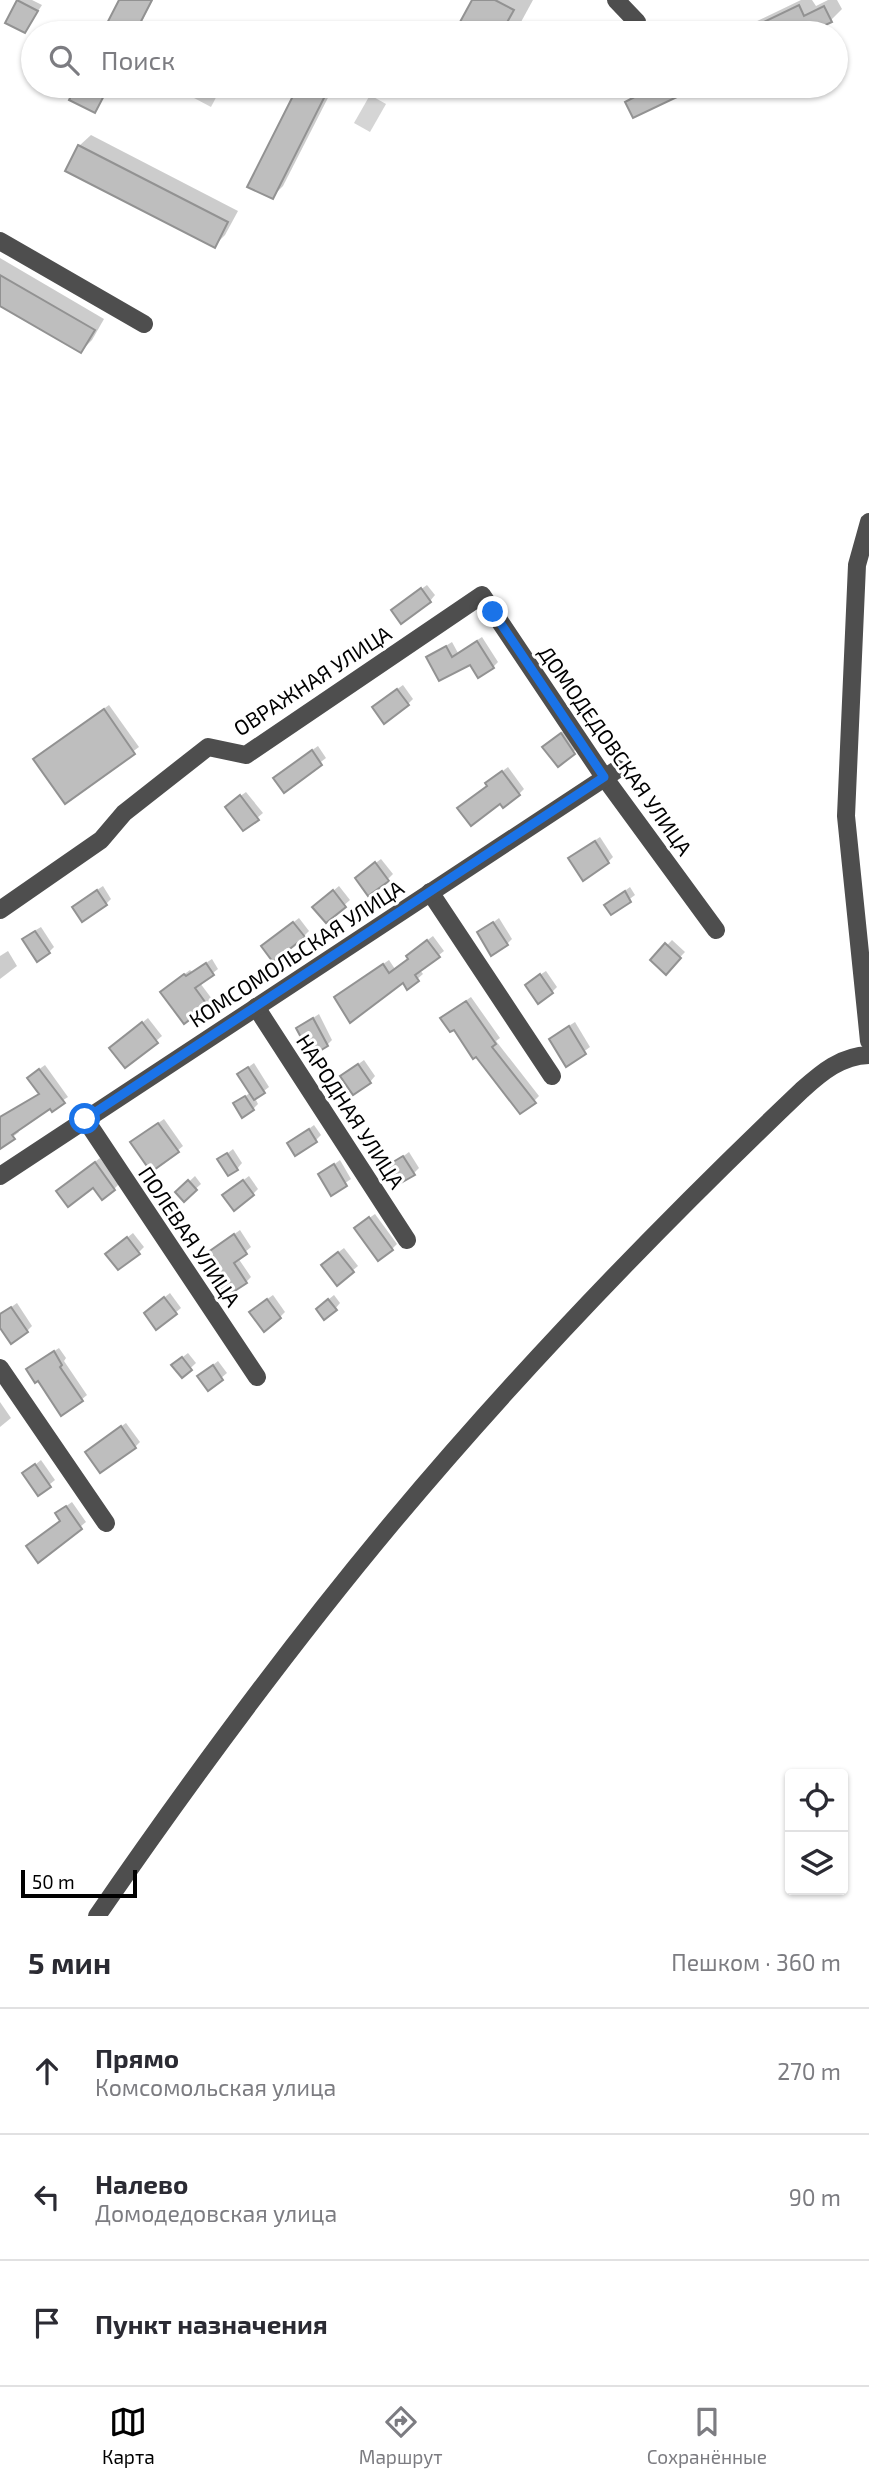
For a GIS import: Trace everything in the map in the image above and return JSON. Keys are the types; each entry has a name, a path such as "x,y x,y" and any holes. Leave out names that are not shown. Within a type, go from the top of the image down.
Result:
{"street":[{"path":"616,0 636,21"},
{"path":"0,240 144,324"},
{"path":"869,522 857,565 846,816 869,1041"},
{"name":"ДОМОДЕДОВСКАЯ УЛИЦА","path":"482,595 611,773 716,930"},
{"name":"ОВРАЖНАЯ УЛИЦА","path":"0,910 101,840 124,813 208,747 246,755 482,595"},
{"name":"КОМСОМОЛЬСКАЯ УЛИЦА","path":"0,1176 611,773"},
{"path":"430,892 552,1076"},
{"name":"НАРОДНАЯ УЛИЦА","path":"256,1007 407,1240"},
{"path":"97,1916 242,1713 357,1566 480,1422 626,1264 802,1090 840,1061 869,1055"},
{"name":"ПОЛЕВАЯ УЛИЦА","path":"85,1119 257,1377"},
{"path":"0,1368 106,1523"}],"shaded area":[{"path":"194,98 216,98 211,107"},
{"path":"368,98 375,98 386,104 370,132 354,123"}],"building":[{"path":"17,0 38,11 32,21 21,21 21,31 5,23"},
{"path":"119,0 152,0 141,21 108,21"},
{"path":"472,0 495,0 514,10 508,21 461,21"},
{"path":"799,5 804,16 824,6 832,21 766,21"},
{"path":"70,98 103,98 95,113 69,100"},
{"path":"292,98 324,98 273,199 247,187"},
{"path":"633,98 675,98 633,118 625,102"},
{"path":"78,145 228,222 215,248 65,171"},
{"path":"0,275 95,330 81,353 0,306"},
{"path":"421,588 431,602 401,624 391,610"},
{"path":"477,641 494,668 478,678 470,665 439,681 426,657 446,646 452,657"},
{"path":"397,689 409,705 384,724 372,707"},
{"path":"104,709 135,754 65,804 33,759"},
{"path":"561,733 575,754 558,767 542,747"},
{"path":"312,750 322,765 284,793 273,778"},
{"path":"502,771 520,795 503,808 500,804 471,826 457,808"},
{"path":"240,795 259,820 243,831 225,807"},
{"path":"595,841 609,863 583,881 568,858"},
{"path":"375,862 389,881 368,896 355,878"},
{"path":"97,890 107,905 82,922 72,907"},
{"path":"333,890 346,907 326,923 312,907"},
{"path":"625,891 631,902 611,915 604,905"},
{"path":"293,922 305,937 273,962 261,946"},
{"path":"493,922 508,945 491,956 477,932"},
{"path":"35,931 50,953 37,962 22,939"},
{"path":"427,940 440,957 415,975 419,981 407,990 403,983 350,1023 334,997 383,964 389,973"},
{"path":"665,943 681,958 666,975 650,960"},
{"path":"206,963 214,975 195,988 208,1006 184,1024 160,992 184,974 186,976"},
{"path":"540,974 553,993 538,1004 525,985"},
{"path":"466,1001 496,1044 492,1047 536,1103 520,1114 476,1057 473,1059 454,1030 450,1032 440,1018"},
{"path":"313,1018 328,1046 311,1056 296,1028"},
{"path":"142,1022 158,1043 125,1068 109,1048"},
{"path":"569,1026 586,1054 566,1067 549,1039"},
{"path":"358,1064 371,1083 353,1095 340,1076"},
{"path":"248,1067 265,1093 254,1100 237,1074"},
{"path":"39,1069 65,1103 52,1112 50,1109 12,1135 15,1139 0,1149 0,1117 39,1094 27,1078"},
{"path":"245,1096 254,1110 242,1118 233,1103"},
{"path":"158,1123 179,1152 151,1172 130,1142"},
{"path":"309,1129 317,1142 295,1156 287,1143"},
{"path":"227,1153 238,1170 228,1176 217,1159"},
{"path":"403,1156 415,1175 399,1184 388,1165"},
{"path":"95,1162 115,1190 102,1200 93,1188 68,1207 56,1191"},
{"path":"334,1164 347,1186 331,1196 318,1174"},
{"path":"188,1180 197,1190 184,1202 175,1192"},
{"path":"243,1180 254,1195 234,1211 222,1195"},
{"path":"369,1217 393,1250 378,1261 354,1228"},
{"path":"234,1234 247,1254 234,1263 247,1283 227,1296 218,1283 222,1280 204,1255"},
{"path":"127,1237 140,1254 118,1270 105,1254"},
{"path":"338,1252 354,1272 337,1286 321,1265"},
{"path":"164,1297 177,1314 156,1330 144,1313"},
{"path":"267,1299 281,1318 264,1332 249,1312"},
{"path":"328,1299 337,1310 324,1320 316,1309"},
{"path":"11,1307 28,1332 11,1344 0,1328 0,1314"},
{"path":"54,1351 62,1365 60,1367 83,1401 61,1416 38,1381 35,1383 26,1369"},
{"path":"182,1357 192,1370 182,1378 171,1365"},
{"path":"213,1365 223,1380 208,1391 197,1376"},
{"path":"121,1426 136,1448 100,1473 85,1452"},
{"path":"35,1464 51,1487 38,1496 22,1473"},
{"path":"66,1506 82,1529 38,1563 26,1546 60,1521 55,1513"}],"route":[{"path":"85,1119 604,777 493,612"}]}
